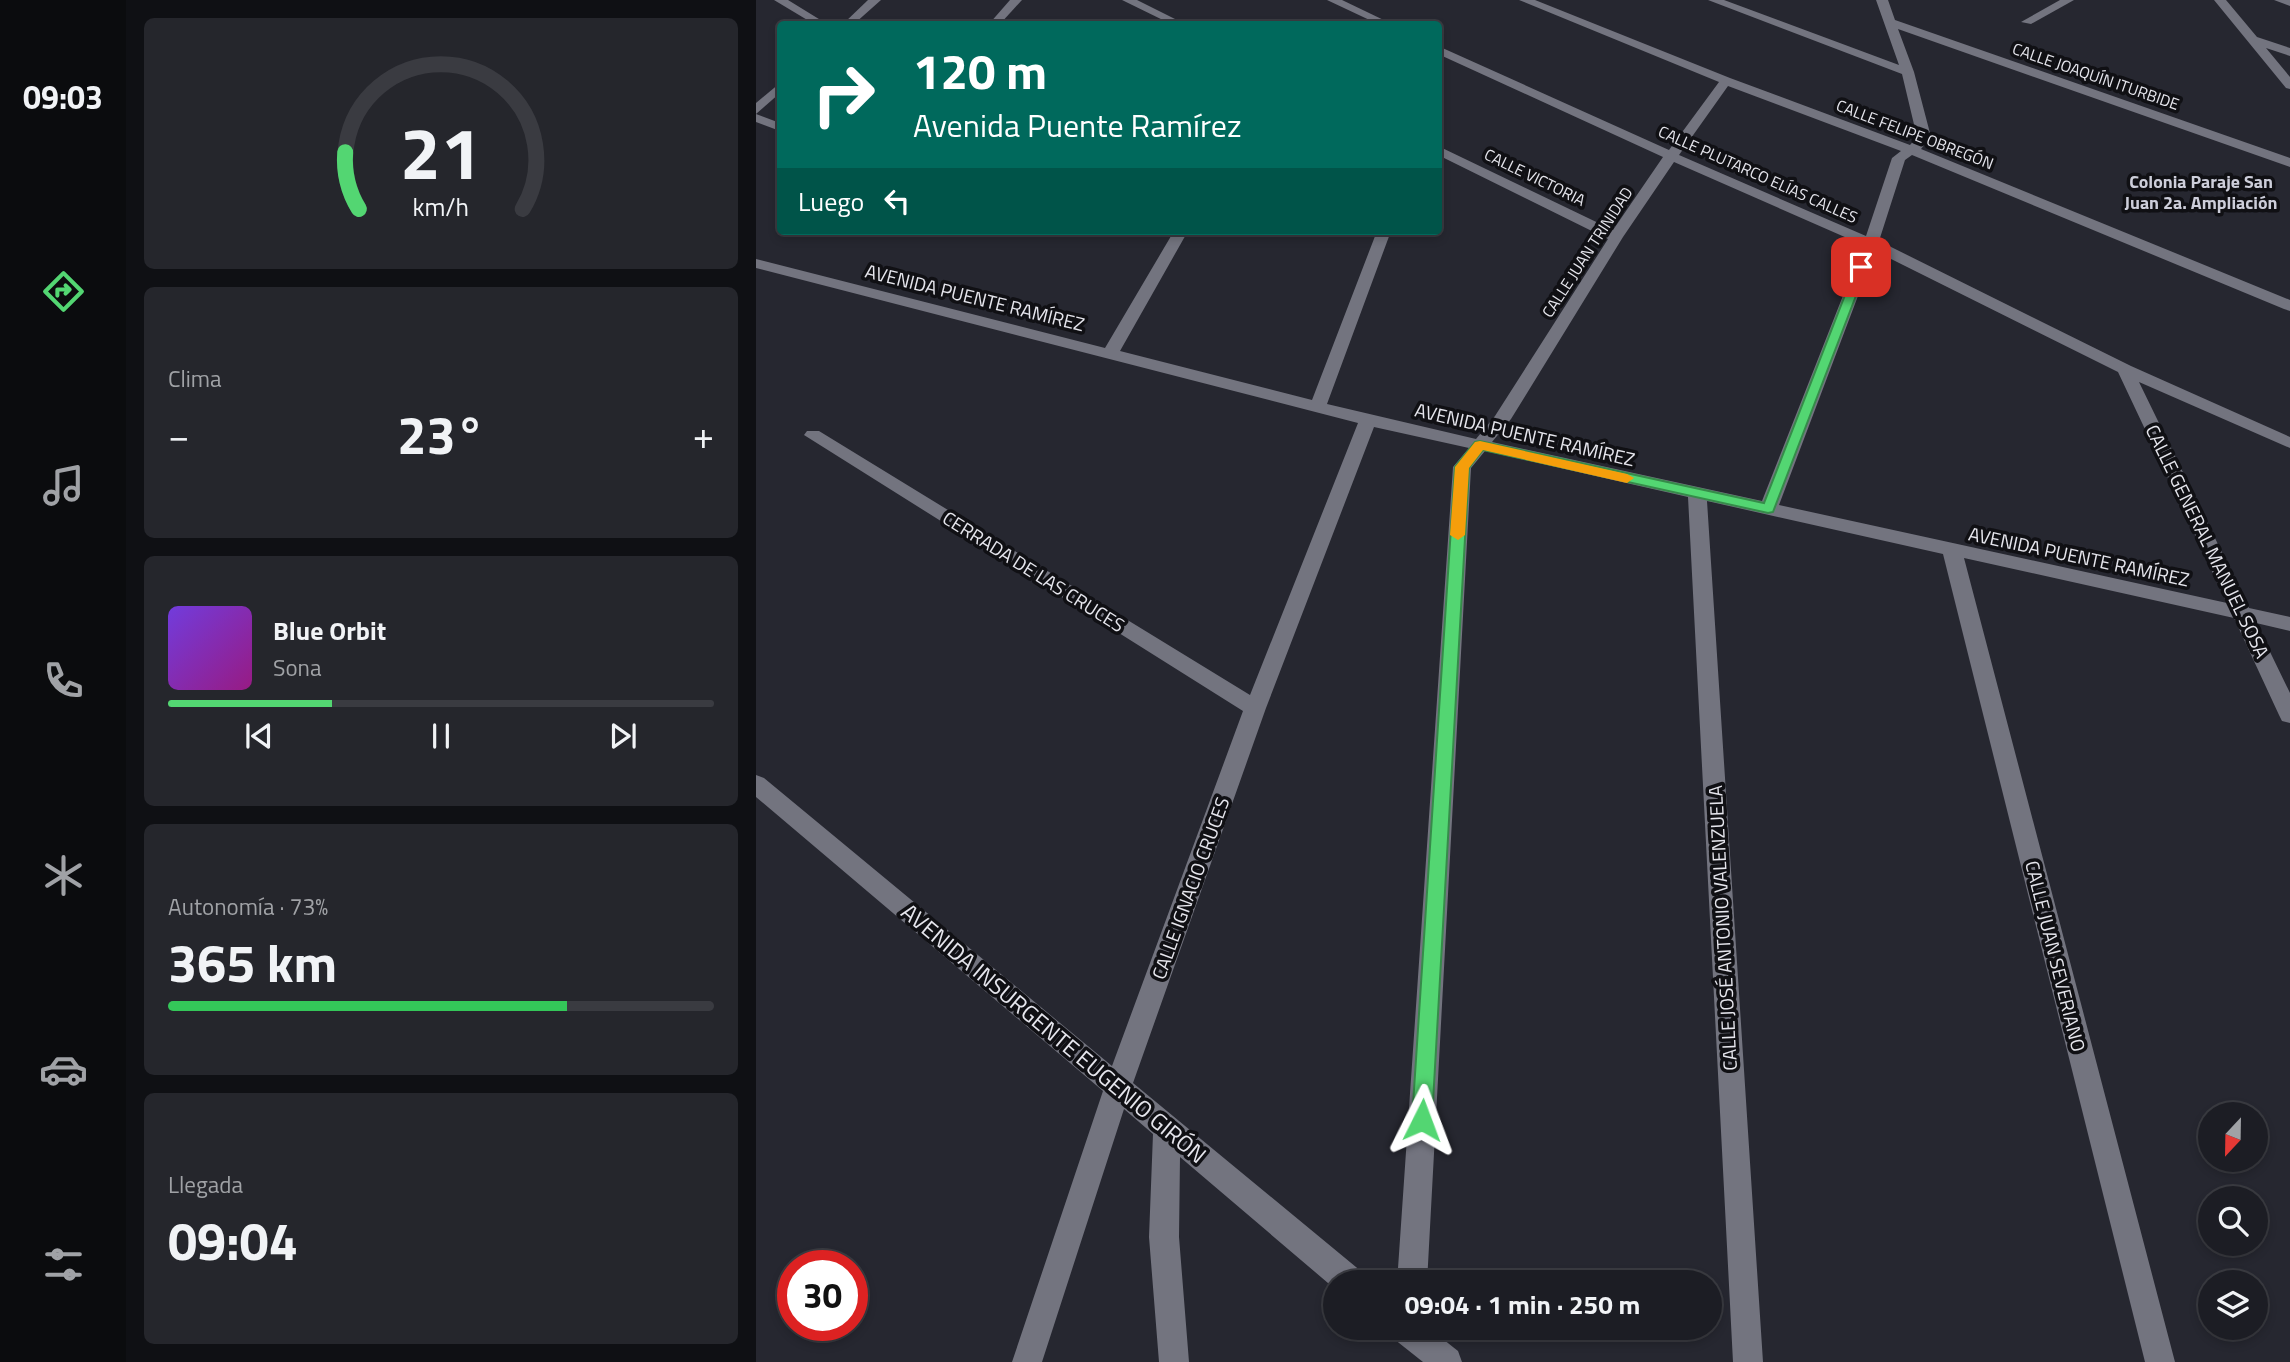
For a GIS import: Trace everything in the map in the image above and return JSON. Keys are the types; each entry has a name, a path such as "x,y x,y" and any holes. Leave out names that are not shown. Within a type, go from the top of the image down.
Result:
{"street":[{"path":"780,0 816,21"},
{"path":"851,21 875,0"},
{"path":"997,21 1016,0"},
{"path":"1128,0 1173,21"},
{"path":"1333,0 1379,21"},
{"name":"CALLE FELIPE OBREGÓN","path":"1525,0 1911,150 2290,306"},
{"path":"1714,0 1908,72"},
{"path":"1768,509 1871,243 1899,158 1920,144 1924,137 1908,72 1890,22 1882,3 1868,0"},
{"path":"2028,22 2067,0"},
{"path":"2220,0 2290,85"},
{"path":"2280,0 2290,3"},
{"name":"CALLE JOAQUÍN ITURBIDE","path":"1890,22 2290,163"},
{"path":"2253,40 2290,52"},
{"name":"CALLE PLUTARCO ELÍAS CALLES","path":"1442,50 1671,156 1871,243 2125,369 2290,443"},
{"name":"CALLE JUAN TRINIDAD","path":"1413,1270 1462,467 1502,419 1616,237 1726,80"},
{"path":"756,110 761,98 777,89"},
{"path":"756,118 777,126"},
{"name":"CALLE VICTORIA","path":"1442,152 1616,237"},
{"path":"1111,352 1179,235"},
{"path":"1318,406 1382,235"},
{"name":"AVENIDA PUENTE RAMÍREZ","path":"756,264 1111,352 1368,420 2290,624"},
{"name":"CALLE GENERAL MANUEL SOSA","path":"2125,369 2244,613 2290,715"},
{"name":"CALLE IGNACIO CRUCES","path":"1027,1362 1117,1089 1255,708 1368,420"},
{"name":"CERRADA DE LAS CRUCES","path":"813,435 1255,708"},
{"name":"CALLE JOSÉ ANTONIO VALENZUELA","path":"1697,494 1748,1362"},
{"name":"CALLE JUAN SEVERIANO","path":"1952,550 2160,1362"},
{"name":"AVENIDA INSURGENTE EUGENIO GIRÓN","path":"756,784 1336,1270"},
{"path":"1167,1128 1164,1237 1174,1362"},
{"path":"1421,1340 1447,1362"}],"slow traffic":[{"path":"1458,535 1462,467 1480,445 1627,478"}],"district":[{"name":"Colonia Paraje San Juan 2a. Ampliación","path":"2201,191"}],"route":[{"path":"1422,1120 1462,467 1480,445 1768,509 1861,267"}]}
